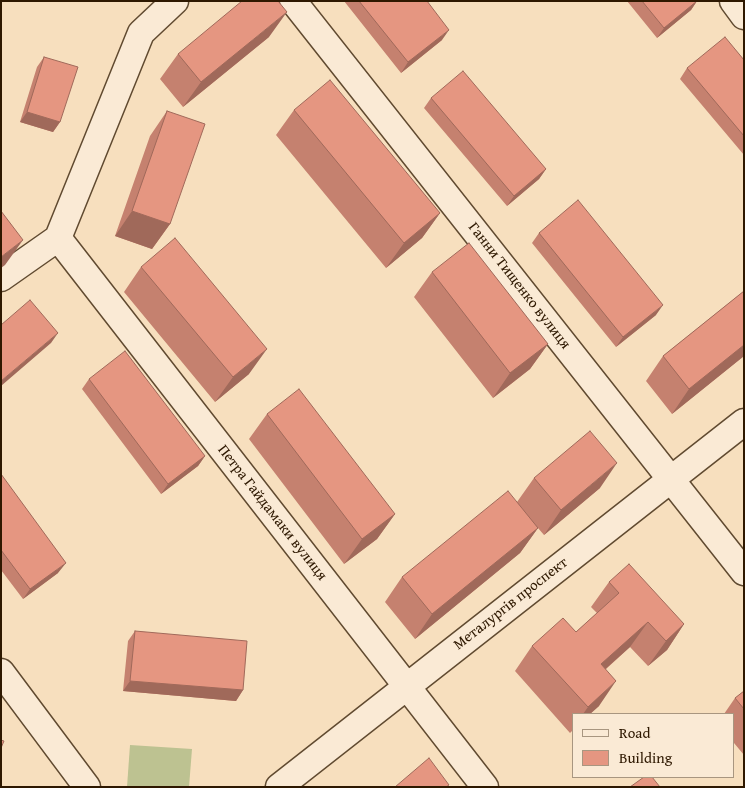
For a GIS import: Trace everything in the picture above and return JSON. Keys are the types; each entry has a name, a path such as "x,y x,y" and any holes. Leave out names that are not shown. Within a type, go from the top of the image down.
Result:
{"street":[{"path":"1,278 58,238 141,33 175,1"},
{"name":"Ганни Тищенко вулиця","path":"293,1 744,572"},
{"path":"733,1 744,16"},
{"name":"Петра Гайдамаки вулиця","path":"58,238 485,787"},
{"name":"Металургів проспект","path":"278,787 744,422"},
{"path":"1,672 87,787"}],"green space":[{"path":"130,745 192,749 189,787 127,787"}],"building":[{"path":"242,1 278,1 287,12 201,82 178,54"},
{"path":"359,1 427,1 449,30 408,62"},
{"path":"642,1 697,1 664,28"},
{"path":"725,37 744,60 744,136 687,68"},
{"path":"44,57 78,67 60,122 27,112"},
{"path":"463,71 546,169 514,196 431,98"},
{"path":"330,80 440,213 404,243 294,110"},
{"path":"167,111 205,124 170,224 132,211"},
{"path":"578,200 663,305 623,337 539,233"},
{"path":"1,211 23,240 1,257"},
{"path":"175,238 267,349 233,377 141,267"},
{"path":"469,243 548,344 510,373 432,272"},
{"path":"744,291 744,345 689,389 663,356"},
{"path":"30,300 58,333 1,381 1,325"},
{"path":"125,351 205,456 168,484 89,379"},
{"path":"299,389 395,514 362,539 267,414"},
{"path":"590,431 617,463 561,510 534,478"},
{"path":"1,474 66,563 30,589 1,550"},
{"path":"508,491 538,528 432,614 402,577"},
{"path":"629,564 684,624 666,641 648,622 601,664 616,681 588,707 532,646 563,618 576,632 619,593 609,582"},
{"path":"135,631 247,641 243,690 130,681"},
{"path":"744,691 744,709 735,698"},
{"path":"429,758 449,785 446,787 395,787"},
{"path":"643,778 653,778 660,787 630,787"}]}
